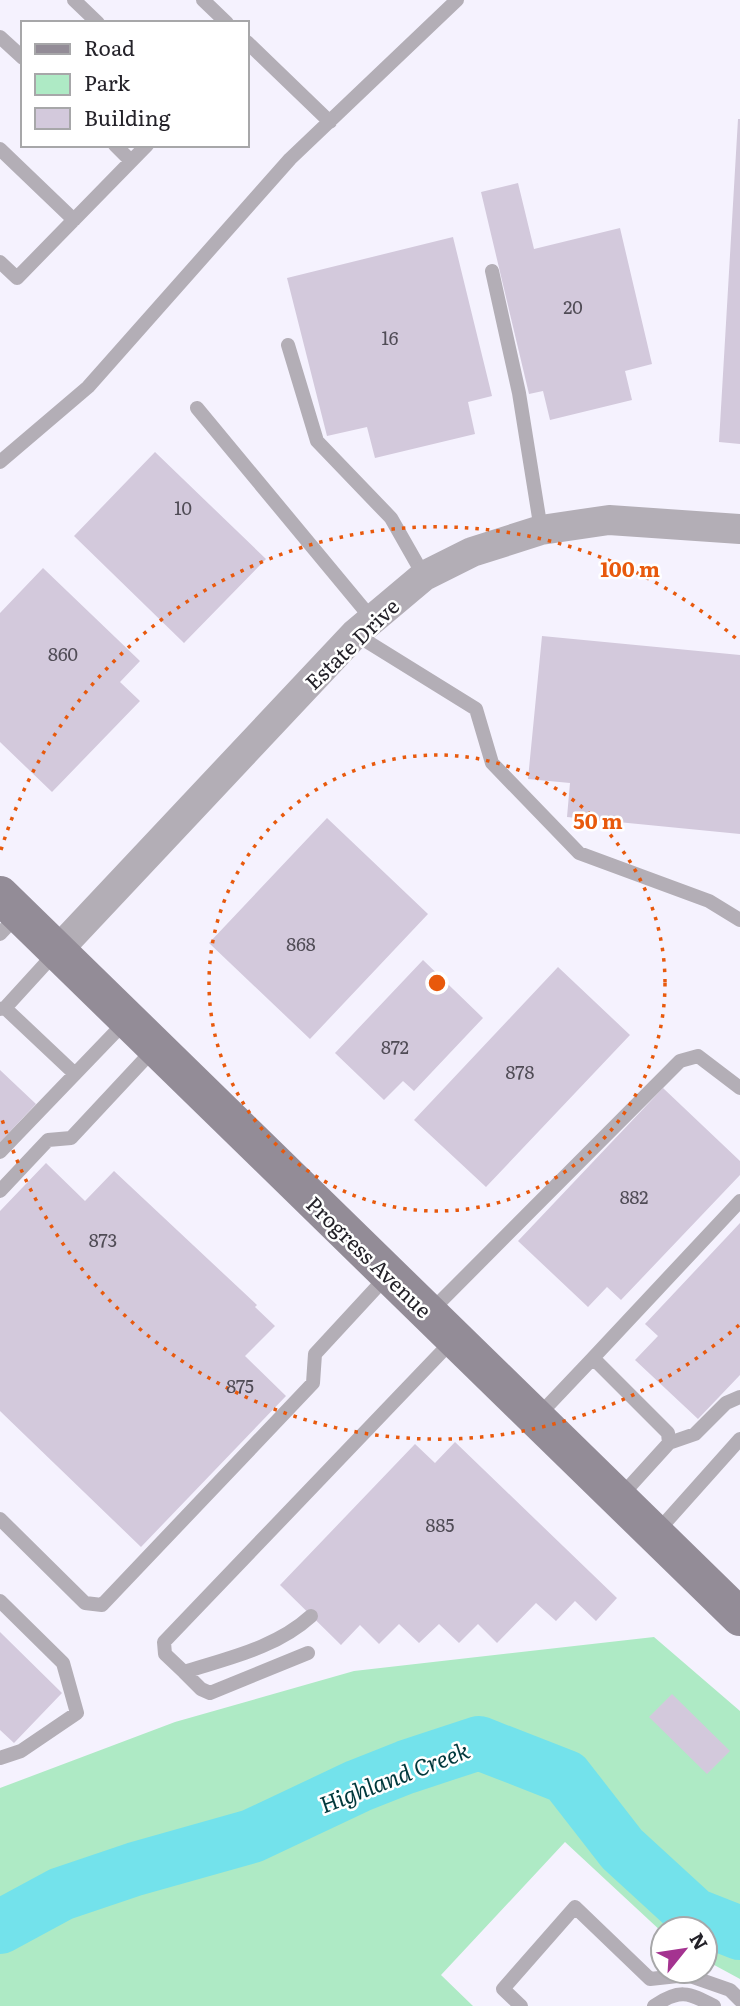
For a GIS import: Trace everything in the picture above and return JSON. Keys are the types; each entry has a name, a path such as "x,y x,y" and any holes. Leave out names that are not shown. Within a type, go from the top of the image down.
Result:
{"main road":[{"name":"Progress Avenue","path":"6,914 57,951 128,1019 740,1617"}],"street":[{"name":"Estate Drive","path":"57,951 363,627 424,576 472,552 541,530 609,520 740,529"}],"lane":[{"path":"74,0 96,21"},
{"path":"203,0 225,21"},
{"path":"0,462 88,387 290,159 457,0"},
{"path":"0,37 21,56"},
{"path":"248,43 330,122"},
{"path":"117,147 131,161"},
{"path":"0,262 17,278 145,147"},
{"path":"0,149 74,220"},
{"path":"492,271 519,393 541,530"},
{"path":"288,345 317,441 391,518 424,576"},
{"path":"197,408 363,627 476,709 492,762 579,853 709,901 740,920"},
{"path":"57,951 3,1009 75,1074"},
{"path":"0,1152 128,1019"},
{"path":"0,1191 48,1140 71,1138 156,1046"},
{"path":"308,1653 210,1693 201,1689 165,1654 164,1642 680,1061 698,1056 740,1088"},
{"path":"537,1418 740,1201"},
{"path":"0,1519 85,1603 102,1605 313,1383 315,1354 389,1274"},
{"path":"593,1358 668,1433 668,1443"},
{"path":"619,1498 668,1443 695,1434 726,1403 740,1397"},
{"path":"655,1534 740,1440"},
{"path":"0,1601 63,1663 77,1713 21,1751 0,1758"},
{"path":"184,1672 266,1646 296,1629 311,1616"},
{"path":"521,2006 503,1989 575,1907 650,1979 687,1975 730,1990 740,2000"},
{"path":"654,2006 671,1994 693,1995 714,2006"}],"green space":[{"path":"654,1637 740,1711 740,1979 719,1968 719,1915 649,1915 649,1920 565,1842 441,1975 473,2006 0,2006 0,1788 175,1722 354,1671"}],"building":[{"path":"740,119 740,444 719,442"},
{"path":"518,183 534,249 620,228 652,364 625,371 632,400 550,420 543,391 529,394 481,192"},
{"path":"453,237 492,396 468,402 475,434 375,458 367,427 327,436 287,278"},
{"path":"155,452 266,559 184,643 74,536"},
{"path":"43,568 140,661 120,682 140,701 52,792 0,742 0,613"},
{"path":"542,636 740,655 740,834 567,817 570,783 528,779"},
{"path":"327,818 428,914 310,1039 209,943"},
{"path":"423,960 483,1018 414,1091 403,1081 384,1100 335,1053"},
{"path":"558,967 630,1035 486,1187 414,1120"},
{"path":"0,1070 36,1104 0,1142"},
{"path":"663,1088 740,1161 740,1175 621,1300 607,1287 588,1307 518,1241"},
{"path":"46,1163 85,1201 114,1171 257,1305 255,1307 275,1326 245,1356 286,1396 141,1547 0,1411 0,1211"},
{"path":"740,1223 740,1375 698,1419 635,1360 658,1336 645,1324"},
{"path":"455,1442 617,1598 596,1621 575,1601 556,1621 536,1603 497,1643 478,1624 459,1643 439,1624 419,1643 399,1624 379,1644 360,1625 341,1645 280,1585 415,1444 435,1463"},
{"path":"0,1632 62,1693 14,1743 0,1730"},
{"path":"672,1694 730,1751 707,1774 649,1717"}],"waterway":[{"name":"Highland Creek","path":"0,1927 61,1894 135,1869 252,1836 358,1786 479,1743 566,1777 622,1849 694,1915 740,1933"}]}
